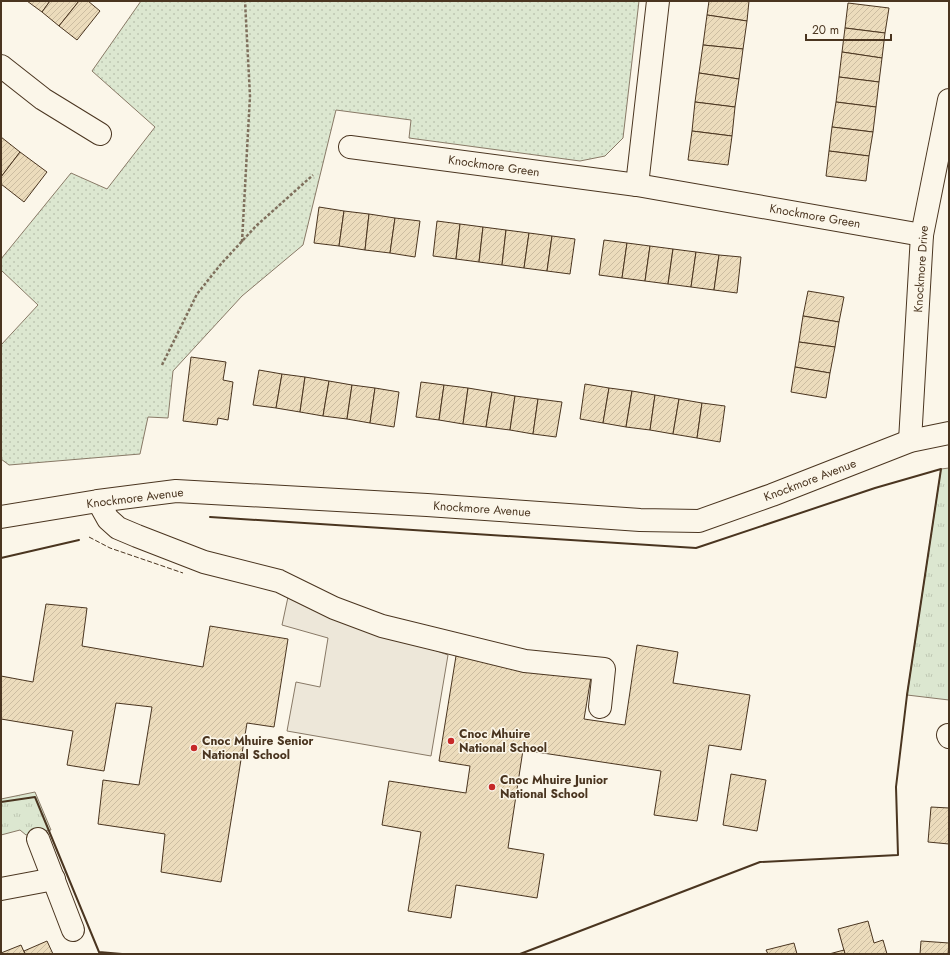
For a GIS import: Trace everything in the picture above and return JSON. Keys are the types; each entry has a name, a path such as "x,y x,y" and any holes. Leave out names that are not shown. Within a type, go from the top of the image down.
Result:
{"street":[{"path":"637,185 658,1"},
{"path":"1,66 43,99 100,134"},
{"name":"Knockmore Drive","path":"910,441 922,234 949,100"},
{"name":"Knockmore Green","path":"350,147 637,185 922,234"},
{"name":"Knockmore Avenue","path":"1,517 98,501 176,491 419,504 640,520 699,521 772,495 910,441 949,433"},
{"path":"98,501 108,520 118,528 131,534 204,562 278,580 334,608 382,626 526,661 604,670 600,707"},
{"path":"38,839 73,930"},
{"path":"1,889 54,879"}],"path":[{"path":"242,242 250,96 245,1"},
{"path":"162,365 197,294 221,264 256,226 313,175"}],"green space":[{"path":"141,1 639,1 623,138 605,156 580,161 409,138 411,120 336,110 303,245 242,296 173,371 168,418 148,417 140,454 9,465 1,459 1,345 38,305 1,270 1,259 71,173 107,189 155,127 92,71"},
{"path":"949,468 949,700 907,695 941,469"},
{"path":"35,792 51,830 26,835 20,830 1,835 1,799"}],"shaded area":[{"path":"288,597 448,655 431,756 287,731 296,682 320,687 328,638 282,625"}],"building":[{"path":"27,1 50,1 42,12"},
{"path":"50,1 79,1 59,26 42,12"},
{"path":"79,1 88,1 100,11 77,40 59,26"},
{"path":"709,1 749,1 747,21 707,15"},
{"path":"848,3 889,8 885,33 845,28"},
{"path":"707,15 747,21 743,49 703,45"},
{"path":"845,28 885,33 882,58 842,52"},
{"path":"703,45 743,49 739,79 699,73"},
{"path":"842,52 882,58 879,82 839,77"},
{"path":"699,73 739,79 735,107 695,102"},
{"path":"839,77 879,82 876,107 836,102"},
{"path":"695,102 735,107 732,136 692,131"},
{"path":"836,102 876,107 873,132 832,127"},
{"path":"832,127 873,132 869,156 829,151"},
{"path":"692,131 732,136 728,165 688,160"},
{"path":"1,137 20,152 1,177"},
{"path":"829,151 869,156 866,181 826,176"},
{"path":"20,152 47,172 24,202 1,184 1,177"},
{"path":"319,207 344,211 339,246 314,243"},
{"path":"344,211 369,214 365,250 339,246"},
{"path":"369,214 395,218 390,253 365,250"},
{"path":"395,218 420,221 415,257 390,253"},
{"path":"437,221 460,224 456,259 433,256"},
{"path":"460,224 483,227 479,262 456,259"},
{"path":"483,227 506,230 502,265 479,262"},
{"path":"506,230 529,233 524,268 502,265"},
{"path":"529,233 552,236 547,271 524,268"},
{"path":"552,236 575,239 570,274 547,271"},
{"path":"604,240 627,243 622,278 599,275"},
{"path":"627,243 650,246 645,281 622,278"},
{"path":"650,246 673,249 668,284 645,281"},
{"path":"673,249 696,252 691,287 668,284"},
{"path":"696,252 719,255 714,290 691,287"},
{"path":"719,255 741,257 737,293 714,290"},
{"path":"808,291 844,297 839,322 803,316"},
{"path":"803,316 839,322 835,347 799,342"},
{"path":"799,342 835,347 830,373 795,367"},
{"path":"191,357 226,362 223,380 233,382 228,420 218,418 217,425 183,421"},
{"path":"795,367 830,373 826,398 791,392"},
{"path":"259,370 282,374 276,408 253,405"},
{"path":"282,374 305,377 300,412 276,408"},
{"path":"305,377 329,381 323,416 300,412"},
{"path":"329,381 352,385 347,419 323,416"},
{"path":"421,382 444,385 439,420 416,417"},
{"path":"585,384 609,388 603,423 580,419"},
{"path":"352,385 375,388 370,423 347,419"},
{"path":"444,385 468,388 463,424 439,420"},
{"path":"375,388 399,392 394,427 370,423"},
{"path":"468,388 492,392 486,427 463,424"},
{"path":"609,388 632,391 626,427 603,423"},
{"path":"632,391 655,395 650,430 626,427"},
{"path":"492,392 515,396 510,430 486,427"},
{"path":"655,395 679,399 673,434 650,430"},
{"path":"515,396 538,399 533,434 510,430"},
{"path":"538,399 562,402 556,437 533,434"},
{"path":"679,399 702,403 697,438 673,434"},
{"path":"702,403 725,406 720,442 697,438"},
{"name":"Cnoc Mhuire Senior National School","path":"46,604 87,608 82,646 203,667 210,626 288,639 274,727 247,723 221,882 161,872 165,834 98,824 103,780 139,785 152,707 116,703 104,771 67,765 73,731 1,719 1,676 33,682"},
{"name":"Cnoc Mhuire Junior National School","path":"637,645 678,652 673,683 750,695 741,750 709,745 697,821 654,815 661,771 523,750 508,848 544,854 537,898 456,885 451,918 408,911 421,832 382,825 389,781 466,793 470,766 439,761 456,656 591,677 584,719 625,725"},
{"path":"731,774 766,780 757,831 723,825"},
{"path":"931,807 949,808 949,844 928,842"},
{"path":"868,921 874,943 883,940 887,954 845,954 838,929"},
{"path":"47,941 53,954 25,954 24,951"},
{"path":"921,941 949,943 948,954 920,954"},
{"path":"794,943 797,954 768,954 766,950"},
{"path":"21,945 25,954 1,954 1,953"},
{"path":"844,950 845,954 829,954"}],"fence":[{"path":"89,537 110,548 183,573"}],"wall":[{"path":"210,517 696,548 875,488 941,469 907,695 896,787 898,855 760,862 520,954"},
{"path":"1,558 79,540"},
{"path":"1,802 35,797 99,952 122,954"}],"place":[{"name":"Cnoc Mhuire National School","path":"451,741"},
{"name":"Cnoc Mhuire Senior National School","path":"194,748"},
{"name":"Cnoc Mhuire Junior National School","path":"492,787"}]}
